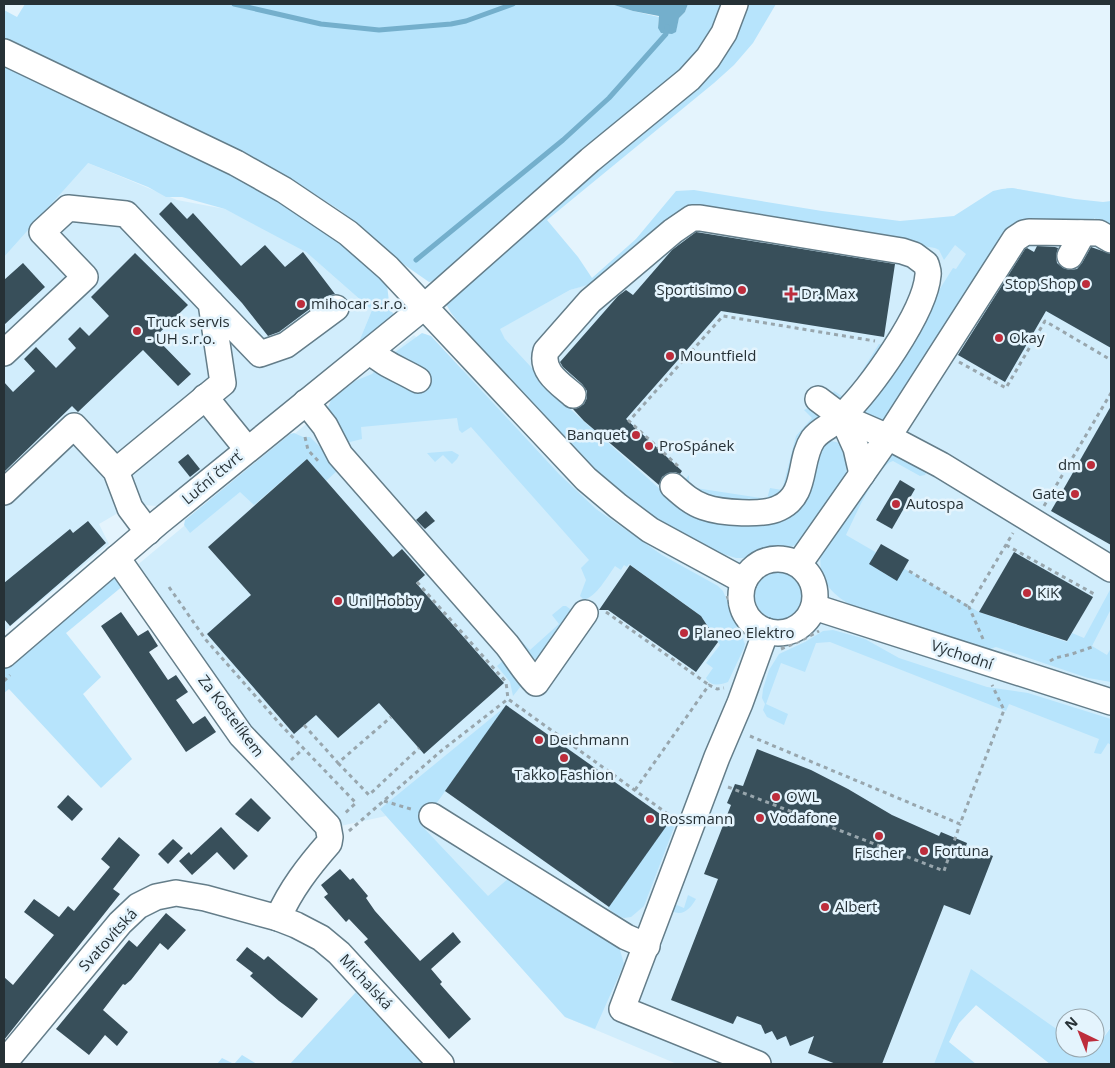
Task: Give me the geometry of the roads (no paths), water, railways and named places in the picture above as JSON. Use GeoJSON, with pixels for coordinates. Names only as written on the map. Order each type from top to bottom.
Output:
{"type":"FeatureCollection","features":[{"type":"Feature","properties":{"kind":"street","name":"Luční čtvrť"},"geometry":{"type":"LineString","coordinates":[[4,655],[148,532],[425,306],[590,160],[689,79],[708,58],[724,33],[735,4]]}},
{"type":"Feature","properties":{"kind":"street"},"geometry":{"type":"LineString","coordinates":[[4,52],[236,163],[284,190],[348,233],[388,268],[425,306],[586,479],[650,530],[744,581]]}},
{"type":"Feature","properties":{"kind":"street"},"geometry":{"type":"LineString","coordinates":[[4,353],[85,277],[42,232],[68,208],[126,214],[260,354],[286,345],[336,308]]}},
{"type":"Feature","properties":{"kind":"street"},"geometry":{"type":"LineString","coordinates":[[573,395],[550,375],[545,364],[544,357],[546,351],[590,301],[673,231],[692,218],[902,251],[921,259],[926,264],[929,274],[914,318],[897,345],[842,417],[812,440],[800,486],[781,508],[771,511],[750,512],[719,511],[705,507],[692,501],[676,476]]}},
{"type":"Feature","properties":{"kind":"street"},"geometry":{"type":"LineString","coordinates":[[799,564],[888,436],[1015,239],[1029,232],[1099,233],[1111,240]]}},
{"type":"Feature","properties":{"kind":"street"},"geometry":{"type":"LineString","coordinates":[[1070,256],[1081,233]]}},
{"type":"Feature","properties":{"kind":"street"},"geometry":{"type":"LineString","coordinates":[[116,471],[223,383],[211,303]]}},
{"type":"Feature","properties":{"kind":"street"},"geometry":{"type":"LineString","coordinates":[[370,351],[380,361],[398,368],[418,380]]}},
{"type":"Feature","properties":{"kind":"street"},"geometry":{"type":"LineString","coordinates":[[205,397],[247,450]]}},
{"type":"Feature","properties":{"kind":"street"},"geometry":{"type":"LineString","coordinates":[[818,399],[842,417],[888,436],[948,469],[1111,569]]}},
{"type":"Feature","properties":{"kind":"street"},"geometry":{"type":"LineString","coordinates":[[300,407],[313,435],[340,455],[520,661],[527,674],[536,683],[593,611]]}},
{"type":"Feature","properties":{"kind":"street"},"geometry":{"type":"LineString","coordinates":[[842,417],[856,448],[862,474]]}},
{"type":"Feature","properties":{"kind":"street"},"geometry":{"type":"LineString","coordinates":[[4,490],[74,426],[116,471],[130,508],[148,532]]}},
{"type":"Feature","properties":{"kind":"street","name":"Za Kostelíkem"},"geometry":{"type":"LineString","coordinates":[[117,558],[242,734],[328,826],[329,843],[298,881],[286,899],[278,918]]}},
{"type":"Feature","properties":{"kind":"street"},"geometry":{"type":"LineString","coordinates":[[784,559],[799,564],[810,576],[816,591],[814,607],[809,618],[800,626],[789,631],[777,633],[766,631],[751,622],[746,614],[741,598],[744,581],[754,568],[768,560],[784,559]]}},
{"type":"Feature","properties":{"kind":"street","name":"Východní"},"geometry":{"type":"LineString","coordinates":[[814,607],[1111,702]]}},
{"type":"Feature","properties":{"kind":"street"},"geometry":{"type":"LineString","coordinates":[[758,1064],[622,1008],[766,631]]}},
{"type":"Feature","properties":{"kind":"street"},"geometry":{"type":"LineString","coordinates":[[432,816],[626,937],[647,946]]}},
{"type":"Feature","properties":{"kind":"street","name":"Svatovítská"},"geometry":{"type":"LineString","coordinates":[[4,1063],[104,941],[138,906],[146,901],[176,893],[205,898],[278,918]]}},
{"type":"Feature","properties":{"kind":"street","name":"Michalská"},"geometry":{"type":"LineString","coordinates":[[278,918],[309,931],[331,945],[441,1064]]}},
{"type":"Feature","properties":{"kind":"waterway"},"geometry":{"type":"LineString","coordinates":[[234,4],[321,24],[379,30],[451,24],[466,21],[513,4]]}},
{"type":"Feature","properties":{"kind":"waterway"},"geometry":{"type":"LineString","coordinates":[[416,260],[563,140],[609,98],[666,34],[667,27]]}},
{"type":"Feature","properties":{"kind":"place","name":"Stop Shop"},"geometry":{"type":"Point","coordinates":[1086,284]}},
{"type":"Feature","properties":{"kind":"place","name":"Sportisimo"},"geometry":{"type":"Point","coordinates":[742,290]}},
{"type":"Feature","properties":{"kind":"place","name":"Dr. Max"},"geometry":{"type":"Point","coordinates":[791,294]}},
{"type":"Feature","properties":{"kind":"place","name":"mihocar s.r.o."},"geometry":{"type":"Point","coordinates":[301,304]}},
{"type":"Feature","properties":{"kind":"place","name":"Truck servis - UH s.r.o."},"geometry":{"type":"Point","coordinates":[137,331]}},
{"type":"Feature","properties":{"kind":"place","name":"Okay"},"geometry":{"type":"Point","coordinates":[999,338]}},
{"type":"Feature","properties":{"kind":"place","name":"Mountfield"},"geometry":{"type":"Point","coordinates":[670,356]}},
{"type":"Feature","properties":{"kind":"place","name":"Banquet"},"geometry":{"type":"Point","coordinates":[636,435]}},
{"type":"Feature","properties":{"kind":"place","name":"ProSpánek"},"geometry":{"type":"Point","coordinates":[649,446]}},
{"type":"Feature","properties":{"kind":"place","name":"dm"},"geometry":{"type":"Point","coordinates":[1091,465]}},
{"type":"Feature","properties":{"kind":"place","name":"Gate"},"geometry":{"type":"Point","coordinates":[1075,494]}},
{"type":"Feature","properties":{"kind":"place","name":"Autospa"},"geometry":{"type":"Point","coordinates":[896,504]}},
{"type":"Feature","properties":{"kind":"place","name":"KiK"},"geometry":{"type":"Point","coordinates":[1027,593]}},
{"type":"Feature","properties":{"kind":"place","name":"Uni Hobby"},"geometry":{"type":"Point","coordinates":[338,601]}},
{"type":"Feature","properties":{"kind":"place","name":"Planeo Elektro"},"geometry":{"type":"Point","coordinates":[684,633]}},
{"type":"Feature","properties":{"kind":"place","name":"Deichmann"},"geometry":{"type":"Point","coordinates":[539,740]}},
{"type":"Feature","properties":{"kind":"place","name":"Takko Fashion"},"geometry":{"type":"Point","coordinates":[564,758]}},
{"type":"Feature","properties":{"kind":"place","name":"OWL"},"geometry":{"type":"Point","coordinates":[776,797]}},
{"type":"Feature","properties":{"kind":"place","name":"Vodafone"},"geometry":{"type":"Point","coordinates":[760,818]}},
{"type":"Feature","properties":{"kind":"place","name":"Rossmann"},"geometry":{"type":"Point","coordinates":[650,819]}},
{"type":"Feature","properties":{"kind":"place","name":"Fischer"},"geometry":{"type":"Point","coordinates":[879,836]}},
{"type":"Feature","properties":{"kind":"place","name":"Fortuna"},"geometry":{"type":"Point","coordinates":[924,851]}},
{"type":"Feature","properties":{"kind":"place","name":"Albert"},"geometry":{"type":"Point","coordinates":[825,907]}}]}
